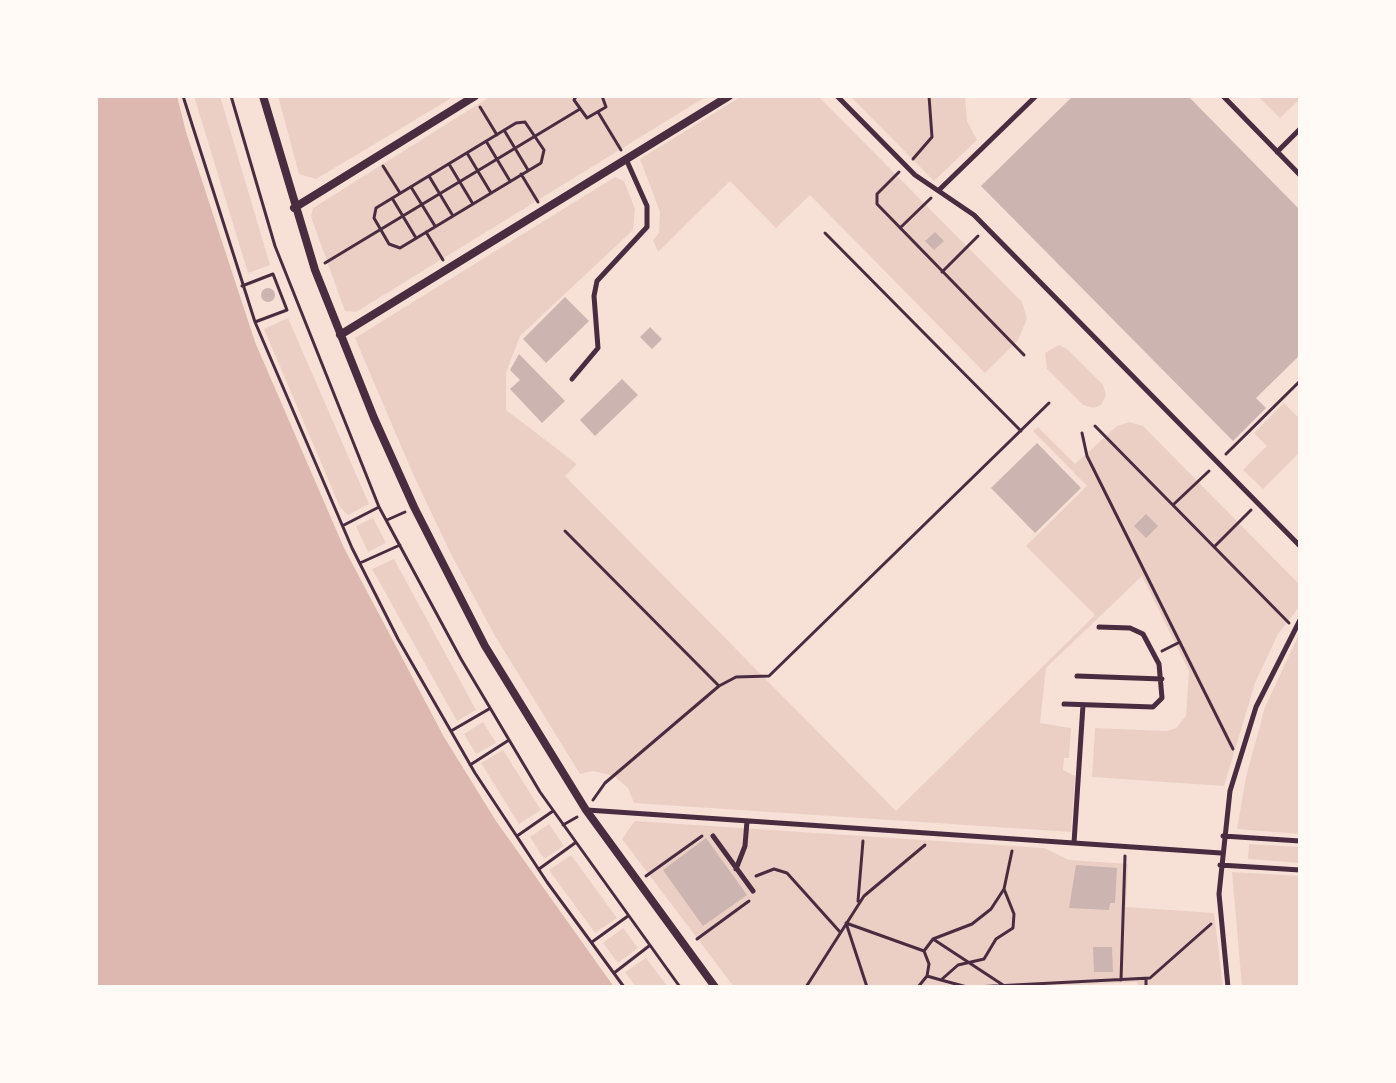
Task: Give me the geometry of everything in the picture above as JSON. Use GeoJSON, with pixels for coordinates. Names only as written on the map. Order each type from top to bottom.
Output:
{"type":"FeatureCollection","features":[{"type":"Feature","properties":{"kind":"street"},"geometry":{"type":"LineString","coordinates":[[263,96],[294,208],[340,335],[414,507],[485,646],[586,810],[715,987]]}},
{"type":"Feature","properties":{"kind":"street"},"geometry":{"type":"LineString","coordinates":[[294,208],[475,96]]}},
{"type":"Feature","properties":{"kind":"street"},"geometry":{"type":"LineString","coordinates":[[340,335],[729,96]]}},
{"type":"Feature","properties":{"kind":"lane"},"geometry":{"type":"LineString","coordinates":[[837,96],[906,166],[968,209],[1300,546]]}},
{"type":"Feature","properties":{"kind":"lane"},"geometry":{"type":"LineString","coordinates":[[939,190],[1036,96]]}},
{"type":"Feature","properties":{"kind":"lane"},"geometry":{"type":"LineString","coordinates":[[1223,96],[1300,175]]}},
{"type":"Feature","properties":{"kind":"lane"},"geometry":{"type":"LineString","coordinates":[[1277,152],[1300,129]]}},
{"type":"Feature","properties":{"kind":"lane"},"geometry":{"type":"LineString","coordinates":[[572,379],[598,348],[594,296],[597,281],[647,227],[647,206],[626,159]]}},
{"type":"Feature","properties":{"kind":"lane"},"geometry":{"type":"LineString","coordinates":[[1228,987],[1220,915],[1220,865],[1238,759],[1256,707],[1300,620]]}},
{"type":"Feature","properties":{"kind":"lane"},"geometry":{"type":"LineString","coordinates":[[1064,704],[1153,707],[1162,698],[1162,679],[1155,655],[1139,631],[1099,627]]}},
{"type":"Feature","properties":{"kind":"lane"},"geometry":{"type":"LineString","coordinates":[[1077,676],[1162,679]]}},
{"type":"Feature","properties":{"kind":"lane"},"geometry":{"type":"LineString","coordinates":[[1074,843],[1083,705]]}},
{"type":"Feature","properties":{"kind":"lane"},"geometry":{"type":"LineString","coordinates":[[586,810],[1221,853]]}},
{"type":"Feature","properties":{"kind":"lane"},"geometry":{"type":"LineString","coordinates":[[736,869],[745,846],[747,821]]}},
{"type":"Feature","properties":{"kind":"lane"},"geometry":{"type":"LineString","coordinates":[[713,836],[753,891]]}},
{"type":"Feature","properties":{"kind":"lane"},"geometry":{"type":"LineString","coordinates":[[1223,836],[1300,841]]}},
{"type":"Feature","properties":{"kind":"lane"},"geometry":{"type":"LineString","coordinates":[[1220,865],[1300,870]]}},
{"type":"Feature","properties":{"kind":"path"},"geometry":{"type":"LineString","coordinates":[[183,96],[255,322],[360,563],[470,765],[516,836],[624,987]]}},
{"type":"Feature","properties":{"kind":"path"},"geometry":{"type":"LineString","coordinates":[[475,96],[497,135]]}},
{"type":"Feature","properties":{"kind":"path"},"geometry":{"type":"LineString","coordinates":[[576,96],[587,118],[606,107],[602,96]]}},
{"type":"Feature","properties":{"kind":"path"},"geometry":{"type":"LineString","coordinates":[[929,96],[932,137],[876,199],[900,228],[1024,355]]}},
{"type":"Feature","properties":{"kind":"path"},"geometry":{"type":"LineString","coordinates":[[321,266],[580,109]]}},
{"type":"Feature","properties":{"kind":"path"},"geometry":{"type":"LineString","coordinates":[[598,112],[626,159]]}},
{"type":"Feature","properties":{"kind":"path"},"geometry":{"type":"LineString","coordinates":[[523,122],[535,136],[545,157],[416,238],[397,248],[389,244],[374,218],[374,210],[497,135],[523,122]]}},
{"type":"Feature","properties":{"kind":"path"},"geometry":{"type":"LineString","coordinates":[[504,130],[528,170]]}},
{"type":"Feature","properties":{"kind":"path"},"geometry":{"type":"LineString","coordinates":[[486,141],[510,181]]}},
{"type":"Feature","properties":{"kind":"path"},"geometry":{"type":"LineString","coordinates":[[467,153],[491,193]]}},
{"type":"Feature","properties":{"kind":"path"},"geometry":{"type":"LineString","coordinates":[[377,157],[400,193]]}},
{"type":"Feature","properties":{"kind":"path"},"geometry":{"type":"LineString","coordinates":[[449,164],[473,204]]}},
{"type":"Feature","properties":{"kind":"path"},"geometry":{"type":"LineString","coordinates":[[521,174],[543,210]]}},
{"type":"Feature","properties":{"kind":"path"},"geometry":{"type":"LineString","coordinates":[[429,176],[453,216]]}},
{"type":"Feature","properties":{"kind":"path"},"geometry":{"type":"LineString","coordinates":[[411,187],[435,226]]}},
{"type":"Feature","properties":{"kind":"path"},"geometry":{"type":"LineString","coordinates":[[900,228],[939,190]]}},
{"type":"Feature","properties":{"kind":"path"},"geometry":{"type":"LineString","coordinates":[[392,198],[416,238]]}},
{"type":"Feature","properties":{"kind":"path"},"geometry":{"type":"LineString","coordinates":[[942,272],[987,228]]}},
{"type":"Feature","properties":{"kind":"path"},"geometry":{"type":"LineString","coordinates":[[426,232],[448,269]]}},
{"type":"Feature","properties":{"kind":"path"},"geometry":{"type":"LineString","coordinates":[[825,233],[1021,431]]}},
{"type":"Feature","properties":{"kind":"path"},"geometry":{"type":"LineString","coordinates":[[242,286],[273,274],[287,310],[255,322]]}},
{"type":"Feature","properties":{"kind":"path"},"geometry":{"type":"LineString","coordinates":[[1173,505],[1300,381]]}},
{"type":"Feature","properties":{"kind":"path"},"geometry":{"type":"LineString","coordinates":[[586,810],[605,783],[719,686],[736,677],[773,675],[1049,403]]}},
{"type":"Feature","properties":{"kind":"path"},"geometry":{"type":"LineString","coordinates":[[1095,426],[1294,628]]}},
{"type":"Feature","properties":{"kind":"path"},"geometry":{"type":"LineString","coordinates":[[1082,433],[1087,456],[1238,759]]}},
{"type":"Feature","properties":{"kind":"path"},"geometry":{"type":"LineString","coordinates":[[1214,547],[1258,503]]}},
{"type":"Feature","properties":{"kind":"path"},"geometry":{"type":"LineString","coordinates":[[342,526],[379,507]]}},
{"type":"Feature","properties":{"kind":"path"},"geometry":{"type":"LineString","coordinates":[[387,520],[414,507]]}},
{"type":"Feature","properties":{"kind":"path"},"geometry":{"type":"LineString","coordinates":[[565,531],[719,686]]}},
{"type":"Feature","properties":{"kind":"path"},"geometry":{"type":"LineString","coordinates":[[360,563],[401,544]]}},
{"type":"Feature","properties":{"kind":"path"},"geometry":{"type":"LineString","coordinates":[[1155,655],[1180,642]]}},
{"type":"Feature","properties":{"kind":"path"},"geometry":{"type":"LineString","coordinates":[[451,731],[490,709]]}},
{"type":"Feature","properties":{"kind":"path"},"geometry":{"type":"LineString","coordinates":[[470,765],[509,740]]}},
{"type":"Feature","properties":{"kind":"path"},"geometry":{"type":"LineString","coordinates":[[516,836],[553,811]]}},
{"type":"Feature","properties":{"kind":"path"},"geometry":{"type":"LineString","coordinates":[[806,987],[858,904],[875,884],[939,834]]}},
{"type":"Feature","properties":{"kind":"path"},"geometry":{"type":"LineString","coordinates":[[637,882],[703,835],[713,836]]}},
{"type":"Feature","properties":{"kind":"path"},"geometry":{"type":"LineString","coordinates":[[924,951],[933,939],[980,918],[1004,889],[1015,839]]}},
{"type":"Feature","properties":{"kind":"path"},"geometry":{"type":"LineString","coordinates":[[858,904],[863,841]]}},
{"type":"Feature","properties":{"kind":"path"},"geometry":{"type":"LineString","coordinates":[[539,869],[575,843]]}},
{"type":"Feature","properties":{"kind":"path"},"geometry":{"type":"LineString","coordinates":[[1121,980],[1125,847]]}},
{"type":"Feature","properties":{"kind":"path"},"geometry":{"type":"LineString","coordinates":[[765,873],[777,869],[787,873],[840,933]]}},
{"type":"Feature","properties":{"kind":"path"},"geometry":{"type":"LineString","coordinates":[[941,980],[958,965],[984,959],[992,944],[1015,924],[1004,889]]}},
{"type":"Feature","properties":{"kind":"path"},"geometry":{"type":"LineString","coordinates":[[685,947],[750,900],[753,891]]}},
{"type":"Feature","properties":{"kind":"path"},"geometry":{"type":"LineString","coordinates":[[975,987],[1146,979],[1160,973],[1220,915]]}},
{"type":"Feature","properties":{"kind":"path"},"geometry":{"type":"LineString","coordinates":[[592,943],[628,916]]}},
{"type":"Feature","properties":{"kind":"path"},"geometry":{"type":"LineString","coordinates":[[846,923],[924,951],[929,964],[927,976],[918,987]]}},
{"type":"Feature","properties":{"kind":"path"},"geometry":{"type":"LineString","coordinates":[[846,923],[867,987]]}},
{"type":"Feature","properties":{"kind":"path"},"geometry":{"type":"LineString","coordinates":[[933,939],[1004,986]]}},
{"type":"Feature","properties":{"kind":"path"},"geometry":{"type":"LineString","coordinates":[[614,973],[649,946]]}},
{"type":"Feature","properties":{"kind":"path"},"geometry":{"type":"LineString","coordinates":[[927,976],[967,987]]}},
{"type":"Feature","properties":{"kind":"path"},"geometry":{"type":"LineString","coordinates":[[1146,979],[1146,987]]}},
{"type":"Feature","properties":{"kind":"shaded area"},"geometry":{"type":"Polygon","coordinates":[[[96,96],[177,96],[255,342],[344,548],[444,737],[496,821],[614,987],[96,987],[96,96]]]}},
{"type":"Feature","properties":{"kind":"shaded area"},"geometry":{"type":"Polygon","coordinates":[[[194,96],[220,96],[270,265],[248,273],[194,96]]]}},
{"type":"Feature","properties":{"kind":"shaded area"},"geometry":{"type":"Polygon","coordinates":[[[278,96],[455,96],[316,179],[299,174],[278,96]]]}},
{"type":"Feature","properties":{"kind":"shaded area"},"geometry":{"type":"Polygon","coordinates":[[[491,96],[707,96],[356,312],[345,311],[311,217],[313,208],[491,96]]]}},
{"type":"Feature","properties":{"kind":"shaded area"},"geometry":{"type":"Polygon","coordinates":[[[742,96],[818,96],[1022,302],[1027,319],[1018,340],[985,373],[810,195],[776,228],[730,181],[658,252],[653,240],[659,233],[660,212],[640,159],[742,96]]]}},
{"type":"Feature","properties":{"kind":"shaded area"},"geometry":{"type":"Polygon","coordinates":[[[850,96],[965,96],[967,121],[977,140],[934,181],[850,96]]]}},
{"type":"Feature","properties":{"kind":"shaded area"},"geometry":{"type":"Polygon","coordinates":[[[1258,96],[1298,96],[1300,99],[1280,118],[1258,96]]]}},
{"type":"Feature","properties":{"kind":"shaded area"},"geometry":{"type":"Polygon","coordinates":[[[615,177],[624,181],[635,209],[633,230],[520,336],[506,373],[506,410],[577,464],[565,476],[896,811],[1095,615],[1026,546],[1087,486],[1033,431],[1038,427],[1075,464],[1117,426],[1129,422],[1143,426],[1300,585],[1300,606],[1278,634],[1255,683],[1224,786],[1092,777],[1095,728],[1167,731],[1176,728],[1186,716],[1189,671],[1142,576],[1046,668],[1040,723],[1071,728],[1069,758],[1064,758],[1063,770],[1075,776],[1071,832],[634,803],[628,788],[614,776],[593,771],[580,774],[495,636],[451,554],[355,338],[615,177]]]}},
{"type":"Feature","properties":{"kind":"shaded area"},"geometry":{"type":"Polygon","coordinates":[[[288,318],[369,504],[348,515],[340,507],[264,329],[288,318]]]}},
{"type":"Feature","properties":{"kind":"shaded area"},"geometry":{"type":"Polygon","coordinates":[[[1059,345],[1067,349],[1103,385],[1106,395],[1101,405],[1094,408],[1083,405],[1047,369],[1045,353],[1059,345]]]}},
{"type":"Feature","properties":{"kind":"shaded area"},"geometry":{"type":"Polygon","coordinates":[[[1284,403],[1300,419],[1300,452],[1263,489],[1243,470],[1267,446],[1254,433],[1284,403]]]}},
{"type":"Feature","properties":{"kind":"shaded area"},"geometry":{"type":"Polygon","coordinates":[[[373,518],[386,543],[368,552],[356,526],[373,518]]]}},
{"type":"Feature","properties":{"kind":"shaded area"},"geometry":{"type":"Polygon","coordinates":[[[394,559],[476,710],[457,721],[372,569],[394,559]]]}},
{"type":"Feature","properties":{"kind":"shaded area"},"geometry":{"type":"Polygon","coordinates":[[[1300,632],[1300,834],[1237,829],[1246,777],[1265,707],[1300,632]]]}},
{"type":"Feature","properties":{"kind":"shaded area"},"geometry":{"type":"Polygon","coordinates":[[[483,722],[496,743],[476,754],[464,734],[483,722]]]}},
{"type":"Feature","properties":{"kind":"shaded area"},"geometry":{"type":"Polygon","coordinates":[[[503,750],[541,810],[519,824],[481,763],[503,750]]]}},
{"type":"Feature","properties":{"kind":"shaded area"},"geometry":{"type":"Polygon","coordinates":[[[635,821],[1044,848],[1069,860],[1128,864],[1126,907],[1214,913],[1223,987],[1138,987],[1137,982],[1034,987],[734,987],[622,839],[635,821]]]}},
{"type":"Feature","properties":{"kind":"shaded area"},"geometry":{"type":"Polygon","coordinates":[[[549,824],[564,846],[544,859],[530,837],[549,824]]]}},
{"type":"Feature","properties":{"kind":"shaded area"},"geometry":{"type":"Polygon","coordinates":[[[1249,844],[1300,847],[1300,863],[1248,859],[1249,844]]]}},
{"type":"Feature","properties":{"kind":"shaded area"},"geometry":{"type":"Polygon","coordinates":[[[571,855],[617,918],[595,933],[549,870],[571,855]]]}},
{"type":"Feature","properties":{"kind":"shaded area"},"geometry":{"type":"Polygon","coordinates":[[[1232,872],[1300,876],[1300,987],[1242,987],[1232,872]]]}},
{"type":"Feature","properties":{"kind":"shaded area"},"geometry":{"type":"Polygon","coordinates":[[[623,928],[638,948],[618,963],[603,943],[623,928]]]}},
{"type":"Feature","properties":{"kind":"shaded area"},"geometry":{"type":"Polygon","coordinates":[[[646,958],[668,987],[636,987],[625,972],[646,958]]]}},
{"type":"Feature","properties":{"kind":"building"},"geometry":{"type":"Polygon","coordinates":[[[1073,96],[1188,96],[1300,210],[1300,355],[1256,398],[1266,408],[1233,441],[981,186],[1073,96]]]}},
{"type":"Feature","properties":{"kind":"building"},"geometry":{"type":"Polygon","coordinates":[[[935,232],[944,241],[934,250],[925,241],[935,232]]]}},
{"type":"Feature","properties":{"kind":"building"},"geometry":{"type":"Polygon","coordinates":[[[268,288],[275,295],[268,302],[261,295],[268,288]]]}},
{"type":"Feature","properties":{"kind":"building"},"geometry":{"type":"Polygon","coordinates":[[[565,297],[589,321],[546,363],[523,339],[565,297]]]}},
{"type":"Feature","properties":{"kind":"building"},"geometry":{"type":"Polygon","coordinates":[[[650,327],[662,339],[652,349],[640,337],[650,327]]]}},
{"type":"Feature","properties":{"kind":"building"},"geometry":{"type":"Polygon","coordinates":[[[519,354],[565,401],[542,423],[510,389],[520,380],[510,370],[519,354]]]}},
{"type":"Feature","properties":{"kind":"building"},"geometry":{"type":"Polygon","coordinates":[[[622,379],[638,395],[595,436],[580,420],[622,379]]]}},
{"type":"Feature","properties":{"kind":"building"},"geometry":{"type":"Polygon","coordinates":[[[1037,443],[1081,488],[1035,533],[991,488],[1037,443]]]}},
{"type":"Feature","properties":{"kind":"building"},"geometry":{"type":"Polygon","coordinates":[[[1146,514],[1158,526],[1146,538],[1134,526],[1146,514]]]}},
{"type":"Feature","properties":{"kind":"building"},"geometry":{"type":"Polygon","coordinates":[[[706,838],[747,895],[703,926],[663,870],[706,838]]]}},
{"type":"Feature","properties":{"kind":"building"},"geometry":{"type":"Polygon","coordinates":[[[1076,865],[1117,868],[1115,903],[1110,903],[1109,910],[1069,908],[1076,865]]]}},
{"type":"Feature","properties":{"kind":"building"},"geometry":{"type":"Polygon","coordinates":[[[1093,947],[1112,947],[1113,972],[1094,972],[1093,947]]]}}]}
